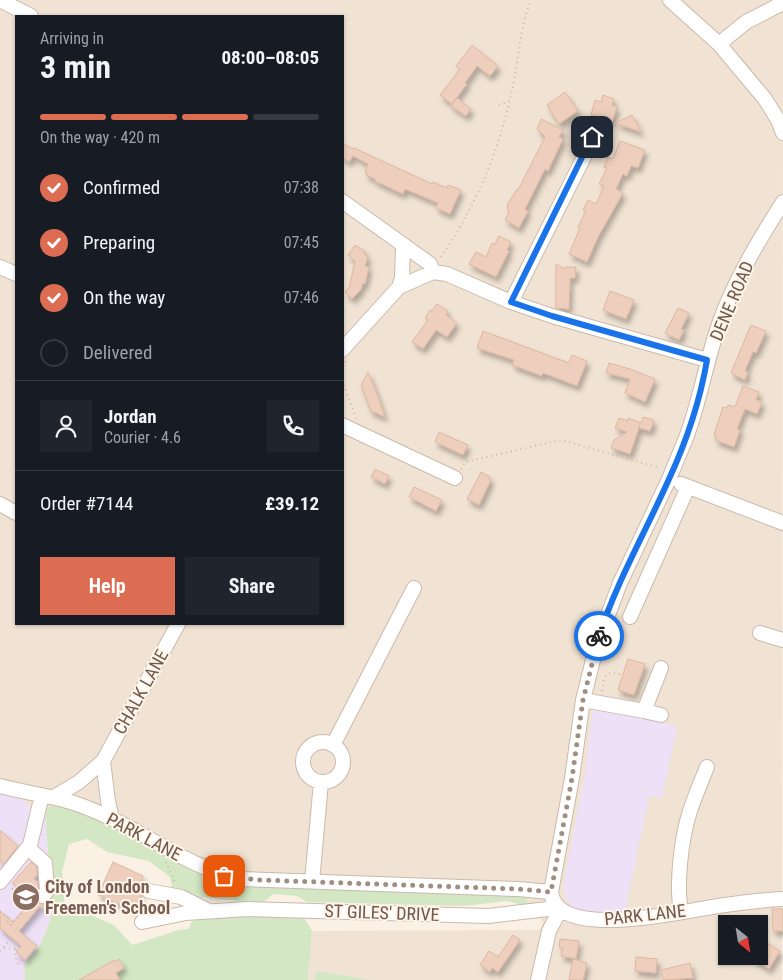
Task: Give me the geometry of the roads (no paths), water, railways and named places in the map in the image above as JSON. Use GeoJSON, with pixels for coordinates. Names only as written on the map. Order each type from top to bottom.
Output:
{"type":"FeatureCollection","features":[{"type":"Feature","properties":{"kind":"street"},"geometry":{"type":"LineString","coordinates":[[0,0],[29,15]]}},
{"type":"Feature","properties":{"kind":"street"},"geometry":{"type":"LineString","coordinates":[[670,0],[719,44],[765,99],[778,120],[783,133]]}},
{"type":"Feature","properties":{"kind":"street"},"geometry":{"type":"LineString","coordinates":[[719,44],[746,22],[783,3]]}},
{"type":"Feature","properties":{"kind":"street"},"geometry":{"type":"LineString","coordinates":[[511,302],[592,137]]}},
{"type":"Feature","properties":{"kind":"street","name":"DENE ROAD"},"geometry":{"type":"LineString","coordinates":[[538,980],[555,903],[583,700],[603,626],[620,583],[671,476],[696,412],[707,360],[720,322],[750,258],[783,202]]}},
{"type":"Feature","properties":{"kind":"street"},"geometry":{"type":"LineString","coordinates":[[344,203],[430,264],[433,272]]}},
{"type":"Feature","properties":{"kind":"street"},"geometry":{"type":"LineString","coordinates":[[344,348],[399,287],[402,278],[404,246]]}},
{"type":"Feature","properties":{"kind":"street"},"geometry":{"type":"LineString","coordinates":[[0,267],[15,274]]}},
{"type":"Feature","properties":{"kind":"street"},"geometry":{"type":"LineString","coordinates":[[399,287],[433,272],[447,274],[511,302],[552,316],[707,360]]}},
{"type":"Feature","properties":{"kind":"street"},"geometry":{"type":"LineString","coordinates":[[344,426],[455,478]]}},
{"type":"Feature","properties":{"kind":"street"},"geometry":{"type":"LineString","coordinates":[[671,476],[688,487],[783,523]]}},
{"type":"Feature","properties":{"kind":"street"},"geometry":{"type":"LineString","coordinates":[[630,617],[688,487]]}},
{"type":"Feature","properties":{"kind":"street"},"geometry":{"type":"LineString","coordinates":[[0,504],[15,512]]}},
{"type":"Feature","properties":{"kind":"street"},"geometry":{"type":"LineString","coordinates":[[333,745],[414,588]]}},
{"type":"Feature","properties":{"kind":"street","name":"CHALK LANE"},"geometry":{"type":"LineString","coordinates":[[48,796],[79,782],[103,761],[177,625]]}},
{"type":"Feature","properties":{"kind":"street"},"geometry":{"type":"LineString","coordinates":[[760,633],[783,640]]}},
{"type":"Feature","properties":{"kind":"street"},"geometry":{"type":"LineString","coordinates":[[644,712],[661,668]]}},
{"type":"Feature","properties":{"kind":"street"},"geometry":{"type":"LineString","coordinates":[[583,700],[660,715]]}},
{"type":"Feature","properties":{"kind":"street"},"geometry":{"type":"LineString","coordinates":[[324,742],[333,745],[339,751],[342,759],[342,768],[337,776],[321,782],[312,779],[306,773],[303,764],[308,748],[316,743],[324,742]]}},
{"type":"Feature","properties":{"kind":"street"},"geometry":{"type":"LineString","coordinates":[[103,761],[112,819]]}},
{"type":"Feature","properties":{"kind":"street"},"geometry":{"type":"LineString","coordinates":[[681,912],[678,893],[686,827],[690,811],[707,767]]}},
{"type":"Feature","properties":{"kind":"street"},"geometry":{"type":"LineString","coordinates":[[312,882],[321,782]]}},
{"type":"Feature","properties":{"kind":"street","name":"PARK LANE"},"geometry":{"type":"LineString","coordinates":[[0,786],[81,805],[137,831],[195,864],[213,872],[241,879],[518,889],[555,903],[580,918],[611,920],[631,920],[783,899]]}},
{"type":"Feature","properties":{"kind":"street"},"geometry":{"type":"LineString","coordinates":[[4,884],[11,868],[30,848],[48,796]]}},
{"type":"Feature","properties":{"kind":"street"},"geometry":{"type":"LineString","coordinates":[[30,848],[45,863],[47,891],[43,896]]}},
{"type":"Feature","properties":{"kind":"street","name":"ST GILES' DRIVE"},"geometry":{"type":"LineString","coordinates":[[149,891],[181,897],[208,910]]}},
{"type":"Feature","properties":{"kind":"street","name":"ST GILES' DRIVE"},"geometry":{"type":"LineString","coordinates":[[142,922],[208,910],[247,909],[488,916],[548,909],[555,903]]}},
{"type":"Feature","properties":{"kind":"place","name":"City of London Freemen's School"},"geometry":{"type":"Point","coordinates":[26,897]}}]}
